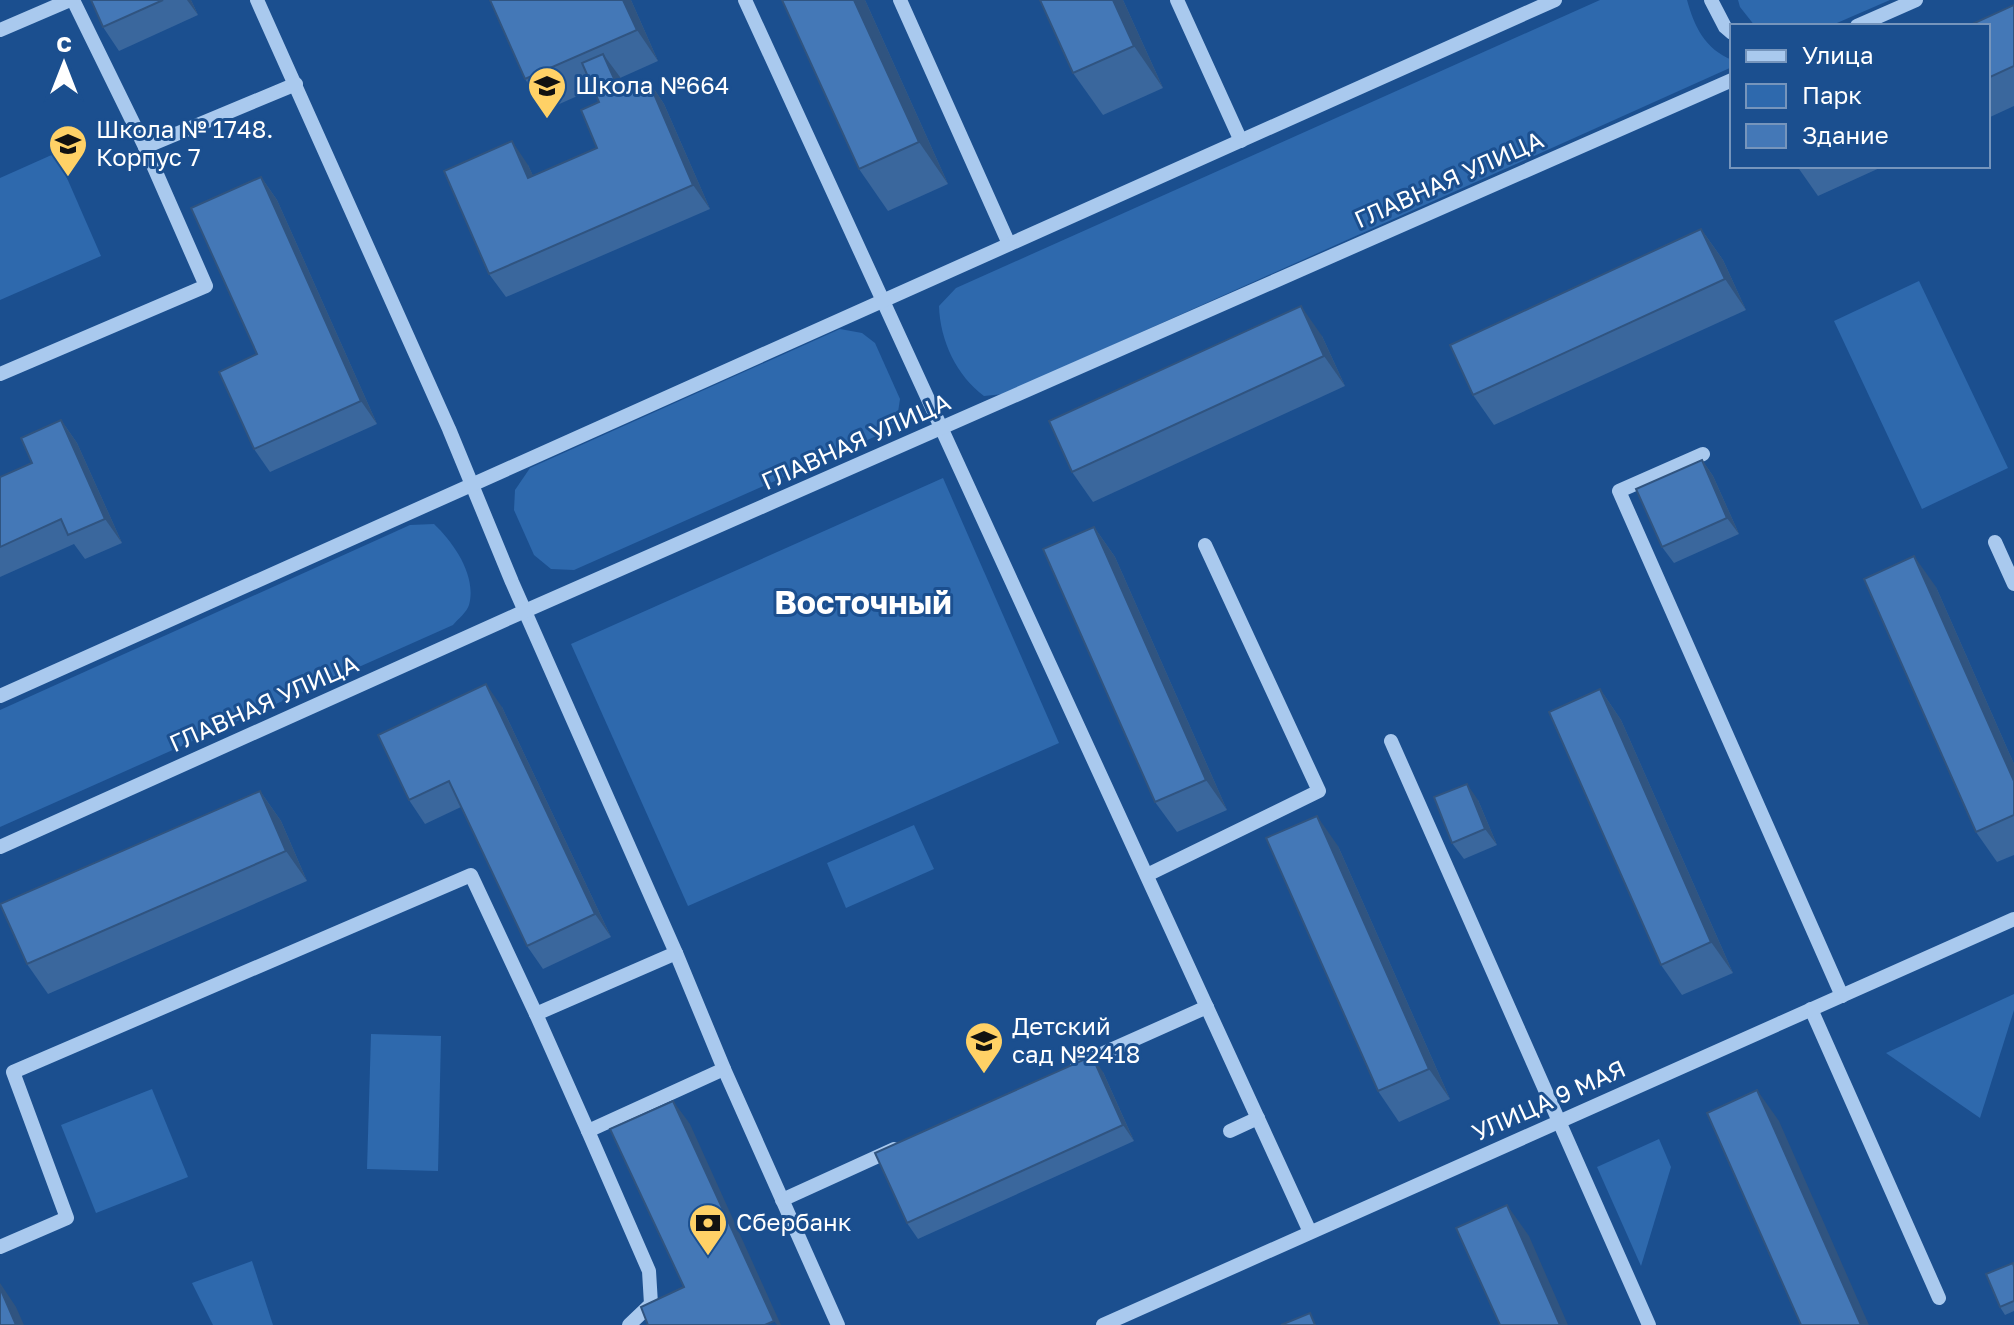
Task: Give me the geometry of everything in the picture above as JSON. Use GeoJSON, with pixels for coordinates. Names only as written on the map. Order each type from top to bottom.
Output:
{"type":"FeatureCollection","features":[{"type":"Feature","properties":{"kind":"street"},"geometry":{"type":"LineString","coordinates":[[0,30],[71,0],[145,147],[206,286],[0,374]]}},
{"type":"Feature","properties":{"kind":"street"},"geometry":{"type":"LineString","coordinates":[[257,0],[472,484],[838,1325]]}},
{"type":"Feature","properties":{"kind":"street"},"geometry":{"type":"LineString","coordinates":[[745,0],[1310,1232]]}},
{"type":"Feature","properties":{"kind":"street"},"geometry":{"type":"LineString","coordinates":[[900,0],[1009,244]]}},
{"type":"Feature","properties":{"kind":"street"},"geometry":{"type":"LineString","coordinates":[[1177,0],[1241,141]]}},
{"type":"Feature","properties":{"kind":"street"},"geometry":{"type":"LineString","coordinates":[[0,696],[1555,0]]}},
{"type":"Feature","properties":{"kind":"street"},"geometry":{"type":"LineString","coordinates":[[1711,0],[1730,31]]}},
{"type":"Feature","properties":{"kind":"street"},"geometry":{"type":"LineString","coordinates":[[1862,24],[1916,0]]}},
{"type":"Feature","properties":{"kind":"street","name":"ГЛАВНАЯ УЛИЦА"},"geometry":{"type":"LineString","coordinates":[[0,847],[525,611],[1730,81]]}},
{"type":"Feature","properties":{"kind":"street"},"geometry":{"type":"LineString","coordinates":[[145,147],[296,84]]}},
{"type":"Feature","properties":{"kind":"street"},"geometry":{"type":"LineString","coordinates":[[1703,454],[1619,491],[1842,996]]}},
{"type":"Feature","properties":{"kind":"street"},"geometry":{"type":"LineString","coordinates":[[1995,542],[2014,584]]}},
{"type":"Feature","properties":{"kind":"street"},"geometry":{"type":"LineString","coordinates":[[1147,875],[1319,791],[1205,545]]}},
{"type":"Feature","properties":{"kind":"street"},"geometry":{"type":"LineString","coordinates":[[1391,741],[1649,1325]]}},
{"type":"Feature","properties":{"kind":"street"},"geometry":{"type":"LineString","coordinates":[[0,1247],[67,1218],[13,1072],[471,875],[649,1271],[651,1304],[629,1325]]}},
{"type":"Feature","properties":{"kind":"street","name":"УЛИЦА 9 МАЯ"},"geometry":{"type":"LineString","coordinates":[[1103,1325],[1128,1320],[1310,1232],[2014,919]]}},
{"type":"Feature","properties":{"kind":"street"},"geometry":{"type":"LineString","coordinates":[[536,1014],[676,953]]}},
{"type":"Feature","properties":{"kind":"street"},"geometry":{"type":"LineString","coordinates":[[1067,1070],[1207,1007]]}},
{"type":"Feature","properties":{"kind":"street"},"geometry":{"type":"LineString","coordinates":[[1811,1009],[1939,1298]]}},
{"type":"Feature","properties":{"kind":"street"},"geometry":{"type":"LineString","coordinates":[[588,1131],[724,1069]]}},
{"type":"Feature","properties":{"kind":"street"},"geometry":{"type":"LineString","coordinates":[[1230,1131],[1258,1118]]}},
{"type":"Feature","properties":{"kind":"street"},"geometry":{"type":"LineString","coordinates":[[782,1200],[913,1140]]}},
{"type":"Feature","properties":{"kind":"green space"},"geometry":{"type":"Polygon","coordinates":[[[1600,0],[1687,0],[1702,36],[1715,50],[1730,59],[1730,68],[1004,394],[984,396],[974,388],[952,357],[943,332],[939,306],[956,288],[1600,0]]]}},
{"type":"Feature","properties":{"kind":"green space"},"geometry":{"type":"Polygon","coordinates":[[[1738,0],[1890,0],[1835,24],[1753,24],[1738,0]]]}},
{"type":"Feature","properties":{"kind":"green space"},"geometry":{"type":"Polygon","coordinates":[[[56,153],[101,256],[0,300],[0,178],[56,153]]]}},
{"type":"Feature","properties":{"kind":"green space"},"geometry":{"type":"Polygon","coordinates":[[[1919,281],[2008,468],[1922,509],[1834,321],[1919,281]]]}},
{"type":"Feature","properties":{"kind":"green space"},"geometry":{"type":"Polygon","coordinates":[[[840,329],[862,333],[875,343],[900,399],[897,419],[883,433],[574,570],[551,569],[534,555],[514,510],[515,490],[530,468],[840,329]]]}},
{"type":"Feature","properties":{"kind":"green space"},"geometry":{"type":"Polygon","coordinates":[[[943,478],[1059,743],[688,906],[571,644],[943,478]]]}},
{"type":"Feature","properties":{"kind":"green space"},"geometry":{"type":"Polygon","coordinates":[[[434,524],[456,550],[470,583],[469,605],[453,625],[0,827],[0,710],[410,525],[434,524]]]}},
{"type":"Feature","properties":{"kind":"green space"},"geometry":{"type":"Polygon","coordinates":[[[914,825],[934,869],[846,908],[827,863],[914,825]]]}},
{"type":"Feature","properties":{"kind":"green space"},"geometry":{"type":"Polygon","coordinates":[[[2014,994],[2014,1010],[1980,1118],[1886,1053],[2014,994]]]}},
{"type":"Feature","properties":{"kind":"green space"},"geometry":{"type":"Polygon","coordinates":[[[371,1034],[441,1036],[438,1171],[367,1169],[371,1034]]]}},
{"type":"Feature","properties":{"kind":"green space"},"geometry":{"type":"Polygon","coordinates":[[[152,1089],[188,1177],[96,1213],[61,1125],[152,1089]]]}},
{"type":"Feature","properties":{"kind":"green space"},"geometry":{"type":"Polygon","coordinates":[[[1659,1139],[1671,1167],[1641,1266],[1597,1167],[1659,1139]]]}},
{"type":"Feature","properties":{"kind":"green space"},"geometry":{"type":"Polygon","coordinates":[[[252,1261],[273,1325],[213,1325],[192,1283],[252,1261]]]}},
{"type":"Feature","properties":{"kind":"building"},"geometry":{"type":"Polygon","coordinates":[[[91,0],[163,0],[103,27],[91,0]]]}},
{"type":"Feature","properties":{"kind":"building"},"geometry":{"type":"Polygon","coordinates":[[[490,0],[623,0],[637,30],[525,79],[490,0]]]}},
{"type":"Feature","properties":{"kind":"building"},"geometry":{"type":"Polygon","coordinates":[[[782,0],[854,0],[919,142],[859,169],[782,0]]]}},
{"type":"Feature","properties":{"kind":"building"},"geometry":{"type":"Polygon","coordinates":[[[1040,0],[1113,0],[1134,46],[1073,73],[1040,0]]]}},
{"type":"Feature","properties":{"kind":"building"},"geometry":{"type":"Polygon","coordinates":[[[2014,5],[2014,66],[1990,77],[1990,24],[1972,24],[2014,5]]]}},
{"type":"Feature","properties":{"kind":"building"},"geometry":{"type":"Polygon","coordinates":[[[603,54],[620,92],[648,80],[693,185],[489,274],[444,171],[512,141],[528,178],[597,148],[581,110],[599,102],[582,63],[603,54]]]}},
{"type":"Feature","properties":{"kind":"building"},"geometry":{"type":"Polygon","coordinates":[[[261,177],[361,401],[254,449],[219,372],[257,354],[191,208],[261,177]]]}},
{"type":"Feature","properties":{"kind":"building"},"geometry":{"type":"Polygon","coordinates":[[[1701,229],[1725,279],[1473,395],[1450,345],[1701,229]]]}},
{"type":"Feature","properties":{"kind":"building"},"geometry":{"type":"Polygon","coordinates":[[[1301,306],[1324,356],[1072,472],[1049,421],[1301,306]]]}},
{"type":"Feature","properties":{"kind":"building"},"geometry":{"type":"Polygon","coordinates":[[[61,420],[105,519],[68,535],[61,519],[0,547],[0,477],[32,463],[21,438],[61,420]]]}},
{"type":"Feature","properties":{"kind":"building"},"geometry":{"type":"Polygon","coordinates":[[[1702,460],[1727,518],[1662,547],[1636,489],[1702,460]]]}},
{"type":"Feature","properties":{"kind":"building"},"geometry":{"type":"Polygon","coordinates":[[[1094,527],[1206,780],[1155,802],[1043,549],[1094,527]]]}},
{"type":"Feature","properties":{"kind":"building"},"geometry":{"type":"Polygon","coordinates":[[[1914,556],[2014,781],[2014,815],[1976,832],[1864,579],[1914,556]]]}},
{"type":"Feature","properties":{"kind":"building"},"geometry":{"type":"Polygon","coordinates":[[[486,684],[595,914],[527,946],[449,781],[409,800],[378,735],[486,684]]]}},
{"type":"Feature","properties":{"kind":"building"},"geometry":{"type":"Polygon","coordinates":[[[1600,689],[1711,942],[1661,965],[1549,712],[1600,689]]]}},
{"type":"Feature","properties":{"kind":"building"},"geometry":{"type":"Polygon","coordinates":[[[1467,784],[1485,829],[1452,843],[1434,797],[1467,784]]]}},
{"type":"Feature","properties":{"kind":"building"},"geometry":{"type":"Polygon","coordinates":[[[260,791],[286,851],[27,964],[0,904],[260,791]]]}},
{"type":"Feature","properties":{"kind":"building"},"geometry":{"type":"Polygon","coordinates":[[[1317,816],[1429,1069],[1378,1091],[1266,838],[1317,816]]]}},
{"type":"Feature","properties":{"kind":"building"},"geometry":{"type":"Polygon","coordinates":[[[1092,1056],[1123,1125],[907,1223],[875,1153],[1092,1056]]]}},
{"type":"Feature","properties":{"kind":"building"},"geometry":{"type":"Polygon","coordinates":[[[1757,1090],[1861,1325],[1801,1325],[1707,1113],[1757,1090]]]}},
{"type":"Feature","properties":{"kind":"building"},"geometry":{"type":"Polygon","coordinates":[[[673,1101],[774,1321],[765,1325],[648,1325],[641,1307],[684,1287],[610,1129],[673,1101]]]}},
{"type":"Feature","properties":{"kind":"building"},"geometry":{"type":"Polygon","coordinates":[[[1507,1205],[1560,1325],[1500,1325],[1456,1228],[1507,1205]]]}},
{"type":"Feature","properties":{"kind":"building"},"geometry":{"type":"Polygon","coordinates":[[[2013,1263],[2014,1301],[2000,1307],[1986,1274],[2013,1263]]]}},
{"type":"Feature","properties":{"kind":"building"},"geometry":{"type":"Polygon","coordinates":[[[0,1288],[16,1325],[0,1325],[0,1288]]]}},
{"type":"Feature","properties":{"kind":"building"},"geometry":{"type":"Polygon","coordinates":[[[1310,1313],[1315,1325],[1281,1325],[1310,1313]]]}},
{"type":"Feature","properties":{"kind":"place","name":"Школа №664"},"geometry":{"type":"Point","coordinates":[547,120]}},
{"type":"Feature","properties":{"kind":"place","name":"Школа № 1748. Корпус 7"},"geometry":{"type":"Point","coordinates":[68,178]}},
{"type":"Feature","properties":{"kind":"place","name":"Детский сад №2418"},"geometry":{"type":"Point","coordinates":[984,1075]}},
{"type":"Feature","properties":{"kind":"place","name":"Сбербанк"},"geometry":{"type":"Point","coordinates":[708,1257]}},
{"type":"Feature","properties":{"kind":"district","name":"Восточный"},"geometry":{"type":"Point","coordinates":[863,603]}}]}
